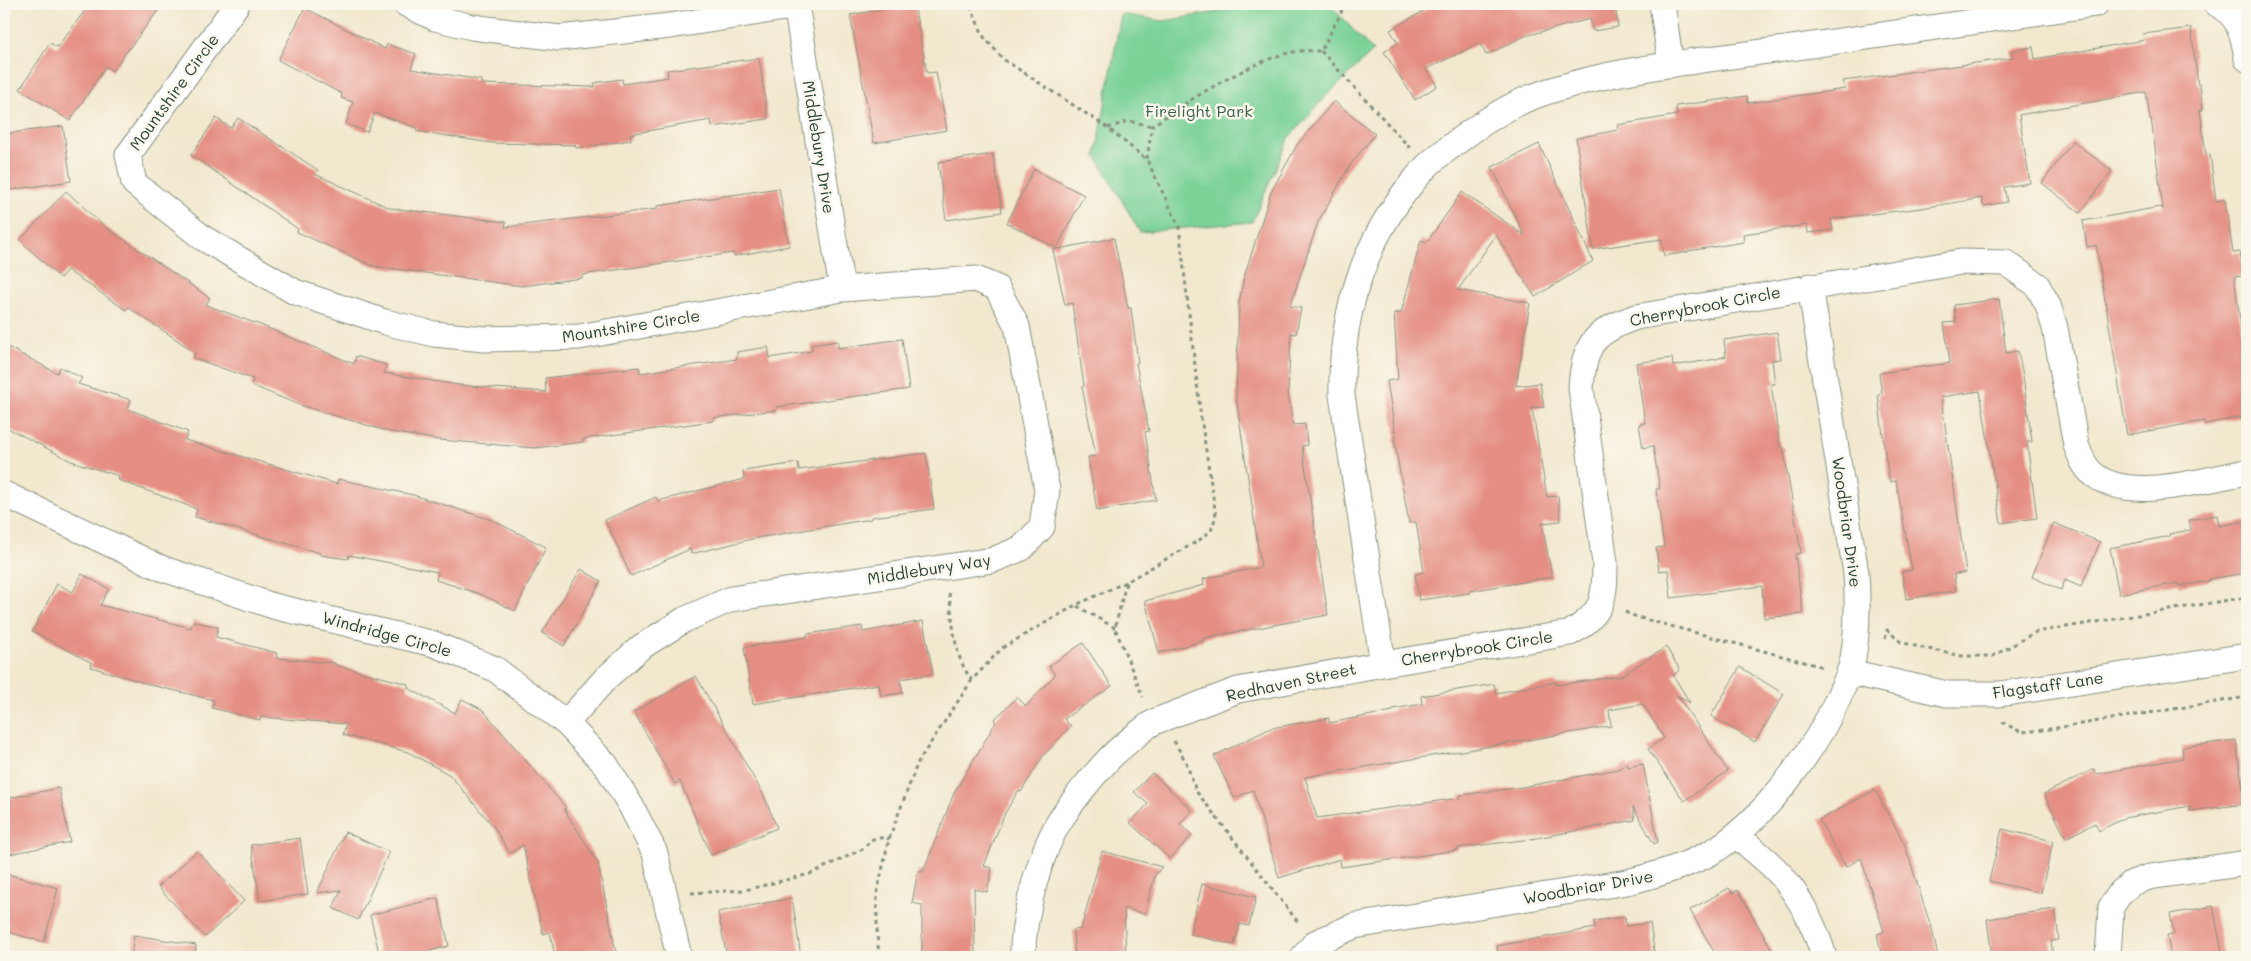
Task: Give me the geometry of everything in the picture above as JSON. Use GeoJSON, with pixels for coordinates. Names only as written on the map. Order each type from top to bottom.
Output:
{"type":"FeatureCollection","features":[{"type":"Feature","properties":{"kind":"street","name":"Mountshire Circle"},"geometry":{"type":"LineString","coordinates":[[237,4],[128,154],[134,183],[203,238],[296,292],[385,322],[434,334],[484,339],[579,337],[842,289]]}},
{"type":"Feature","properties":{"kind":"street"},"geometry":{"type":"LineString","coordinates":[[406,4],[435,18],[472,28],[559,38],[670,26],[797,5]]}},
{"type":"Feature","properties":{"kind":"street"},"geometry":{"type":"LineString","coordinates":[[1662,4],[1672,65]]}},
{"type":"Feature","properties":{"kind":"street","name":"Cherrybrook Circle"},"geometry":{"type":"LineString","coordinates":[[2096,4],[1672,65],[1575,83],[1537,95],[1485,120],[1427,166],[1392,208],[1367,255],[1350,309],[1341,364],[1342,395],[1384,664],[1570,633],[1588,623],[1601,601],[1605,585],[1605,563],[1581,388],[1582,368],[1587,351],[1597,336],[1612,325],[1636,317],[1810,286],[1961,262],[2006,263],[2037,285],[2048,305],[2055,328],[2076,445],[2083,462],[2093,474],[2108,483],[2128,489],[2151,489],[2247,472]]}},
{"type":"Feature","properties":{"kind":"street"},"geometry":{"type":"LineString","coordinates":[[2217,4],[2235,19],[2244,38],[2247,59]]}},
{"type":"Feature","properties":{"kind":"street","name":"Middlebury Drive"},"geometry":{"type":"LineString","coordinates":[[797,5],[842,289]]}},
{"type":"Feature","properties":{"kind":"street","name":"Middlebury Way"},"geometry":{"type":"LineString","coordinates":[[566,723],[606,678],[641,647],[684,620],[732,599],[993,560],[1022,548],[1042,527],[1047,490],[1017,326],[997,288],[976,279],[842,289]]}},
{"type":"Feature","properties":{"kind":"street","name":"Woodbriar Drive"},"geometry":{"type":"LineString","coordinates":[[1309,950],[1354,926],[1628,882],[1662,873],[1710,853],[1736,835],[1782,787],[1828,721],[1850,672],[1858,608],[1856,573],[1810,286]]}},
{"type":"Feature","properties":{"kind":"street","name":"Windridge Circle"},"geometry":{"type":"LineString","coordinates":[[4,494],[171,571],[272,606],[434,644],[495,669],[566,723],[606,765],[632,806],[654,853],[679,957]]}},
{"type":"Feature","properties":{"kind":"street","name":"Flagstaff Lane"},"geometry":{"type":"LineString","coordinates":[[1850,672],[1947,694],[2000,694],[2247,656]]}},
{"type":"Feature","properties":{"kind":"street","name":"Redhaven Street"},"geometry":{"type":"LineString","coordinates":[[1023,957],[1023,936],[1035,880],[1057,825],[1072,801],[1109,758],[1156,721],[1238,690],[1384,664]]}},
{"type":"Feature","properties":{"kind":"street"},"geometry":{"type":"LineString","coordinates":[[1736,835],[1779,873],[1794,892],[1818,937],[1824,957]]}},
{"type":"Feature","properties":{"kind":"street"},"geometry":{"type":"LineString","coordinates":[[2108,957],[2111,908],[2121,892],[2132,882],[2149,877],[2247,863]]}},
{"type":"Feature","properties":{"kind":"path"},"geometry":{"type":"LineString","coordinates":[[1321,51],[1341,13],[1343,4]]}},
{"type":"Feature","properties":{"kind":"path"},"geometry":{"type":"LineString","coordinates":[[1147,160],[1152,126],[1174,110],[1255,65],[1294,52],[1321,51],[1427,166]]}},
{"type":"Feature","properties":{"kind":"path"},"geometry":{"type":"LineString","coordinates":[[1108,128],[1129,121],[1152,126]]}},
{"type":"Feature","properties":{"kind":"path"},"geometry":{"type":"LineString","coordinates":[[946,568],[957,653],[965,671],[972,680]]}},
{"type":"Feature","properties":{"kind":"path"},"geometry":{"type":"LineString","coordinates":[[1126,582],[1115,628],[1139,690],[1156,721],[1172,737],[1186,762],[1196,791],[1309,950]]}},
{"type":"Feature","properties":{"kind":"path"},"geometry":{"type":"LineString","coordinates":[[1601,601],[1637,617],[1818,666],[1850,672]]}},
{"type":"Feature","properties":{"kind":"path"},"geometry":{"type":"LineString","coordinates":[[1076,605],[1115,628]]}},
{"type":"Feature","properties":{"kind":"path"},"geometry":{"type":"LineString","coordinates":[[688,885],[691,894],[745,890],[810,874],[865,848],[868,842],[876,837],[889,839]]}},
{"type":"Feature","properties":{"kind":"green space","name":"Firelight Park"},"geometry":{"type":"Polygon","coordinates":[[[1266,4],[1329,4],[1373,51],[1325,97],[1289,138],[1252,222],[1140,232],[1096,156],[1121,14],[1163,21],[1266,4]]]}},
{"type":"Feature","properties":{"kind":"building"},"geometry":{"type":"Polygon","coordinates":[[[90,4],[163,4],[112,71],[106,66],[70,121],[20,89],[50,43],[57,47],[90,4]]]}},
{"type":"Feature","properties":{"kind":"building"},"geometry":{"type":"Polygon","coordinates":[[[914,4],[927,73],[936,72],[947,130],[874,143],[850,15],[914,4]]]}},
{"type":"Feature","properties":{"kind":"building"},"geometry":{"type":"Polygon","coordinates":[[[1436,4],[1618,4],[1619,11],[1616,12],[1618,27],[1593,31],[1590,19],[1525,36],[1486,55],[1480,43],[1426,69],[1437,86],[1415,100],[1384,52],[1398,43],[1390,30],[1436,4]]]}},
{"type":"Feature","properties":{"kind":"building"},"geometry":{"type":"Polygon","coordinates":[[[305,8],[385,49],[387,44],[416,54],[411,69],[481,80],[481,84],[595,87],[594,83],[622,79],[623,84],[668,77],[667,70],[759,58],[768,119],[712,127],[711,120],[630,134],[631,140],[576,148],[575,145],[491,143],[416,131],[417,128],[375,113],[367,132],[346,124],[353,102],[341,98],[342,94],[278,60],[305,8]]]}},
{"type":"Feature","properties":{"kind":"building"},"geometry":{"type":"Polygon","coordinates":[[[2191,28],[2203,110],[2200,110],[2206,155],[2210,154],[2216,201],[2225,199],[2233,253],[2240,252],[2244,276],[2234,277],[2247,370],[2247,416],[2205,424],[2204,421],[2127,435],[2096,245],[2087,247],[2083,221],[2160,207],[2163,209],[2146,92],[2019,115],[2030,183],[2004,187],[2007,202],[1983,206],[1982,198],[1922,208],[1831,219],[1833,230],[1808,233],[1807,225],[1743,234],[1744,242],[1664,256],[1662,239],[1593,249],[1576,138],[1618,130],[1617,125],[1677,115],[1676,106],[1747,96],[1748,103],[1845,89],[1843,81],[2013,58],[2011,51],[2033,47],[2035,59],[2144,40],[2143,34],[2191,28]]]}},
{"type":"Feature","properties":{"kind":"building"},"geometry":{"type":"Polygon","coordinates":[[[1334,101],[1375,134],[1350,165],[1318,222],[1290,306],[1301,308],[1296,334],[1291,333],[1288,392],[1293,425],[1305,424],[1307,445],[1302,446],[1328,615],[1203,638],[1203,641],[1159,653],[1145,601],[1204,585],[1203,579],[1261,567],[1236,397],[1239,303],[1244,277],[1271,192],[1297,145],[1334,101]]]}},
{"type":"Feature","properties":{"kind":"building"},"geometry":{"type":"Polygon","coordinates":[[[216,118],[231,128],[238,118],[318,170],[315,174],[390,208],[506,222],[505,227],[657,209],[657,206],[779,188],[789,246],[734,256],[733,253],[582,275],[582,278],[522,286],[373,266],[297,232],[298,229],[191,155],[216,118]]]}},
{"type":"Feature","properties":{"kind":"building"},"geometry":{"type":"Polygon","coordinates":[[[63,126],[71,181],[10,190],[8,172],[4,173],[4,134],[63,126]]]}},
{"type":"Feature","properties":{"kind":"building"},"geometry":{"type":"Polygon","coordinates":[[[2073,141],[2112,171],[2080,213],[2042,183],[2073,141]]]}},
{"type":"Feature","properties":{"kind":"building"},"geometry":{"type":"Polygon","coordinates":[[[1539,144],[1593,261],[1535,297],[1496,235],[1458,290],[1530,303],[1516,386],[1540,383],[1544,407],[1532,408],[1547,497],[1558,496],[1561,521],[1542,523],[1552,577],[1470,591],[1470,593],[1419,600],[1415,574],[1424,572],[1416,522],[1409,523],[1394,439],[1396,438],[1387,381],[1398,379],[1394,313],[1401,313],[1421,240],[1427,242],[1462,192],[1524,235],[1492,167],[1539,144]]]}},
{"type":"Feature","properties":{"kind":"building"},"geometry":{"type":"Polygon","coordinates":[[[993,154],[1002,212],[946,220],[938,162],[993,154]]]}},
{"type":"Feature","properties":{"kind":"building"},"geometry":{"type":"Polygon","coordinates":[[[1034,169],[1084,195],[1057,248],[1007,223],[1034,169]]]}},
{"type":"Feature","properties":{"kind":"building"},"geometry":{"type":"Polygon","coordinates":[[[66,191],[104,226],[210,298],[206,305],[263,326],[354,364],[356,356],[386,365],[384,373],[458,385],[546,392],[545,378],[639,367],[640,373],[737,359],[737,352],[768,347],[770,358],[812,351],[811,345],[838,341],[838,348],[902,339],[909,389],[776,407],[777,410],[713,418],[713,421],[583,439],[583,442],[535,448],[440,440],[390,432],[299,405],[251,385],[253,379],[193,358],[195,352],[128,307],[126,310],[67,270],[60,278],[20,240],[66,191]]]}},
{"type":"Feature","properties":{"kind":"building"},"geometry":{"type":"Polygon","coordinates":[[[1114,238],[1128,308],[1131,308],[1138,362],[1136,363],[1149,431],[1145,432],[1156,500],[1097,511],[1088,457],[1096,456],[1082,387],[1084,386],[1072,303],[1065,305],[1053,250],[1114,238]]]}},
{"type":"Feature","properties":{"kind":"building"},"geometry":{"type":"Polygon","coordinates":[[[1999,299],[2006,353],[2018,351],[2023,376],[2032,442],[2027,442],[2037,518],[2001,523],[1980,391],[1941,397],[1966,573],[1954,574],[1956,591],[1906,599],[1902,572],[1912,570],[1896,481],[1890,482],[1886,460],[1878,395],[1882,394],[1879,373],[1950,363],[1944,323],[1956,322],[1954,305],[1999,299]]]}},
{"type":"Feature","properties":{"kind":"building"},"geometry":{"type":"Polygon","coordinates":[[[1777,332],[1781,359],[1772,360],[1775,384],[1771,384],[1780,447],[1783,447],[1801,553],[1795,554],[1803,614],[1764,618],[1762,586],[1671,598],[1668,570],[1659,571],[1656,548],[1664,547],[1656,489],[1660,489],[1653,446],[1643,448],[1639,424],[1645,423],[1636,363],[1672,358],[1673,366],[1716,359],[1726,356],[1724,340],[1777,332]]]}},
{"type":"Feature","properties":{"kind":"building"},"geometry":{"type":"Polygon","coordinates":[[[4,345],[57,373],[60,367],[82,378],[78,384],[131,400],[128,409],[188,432],[185,440],[337,484],[338,479],[413,495],[492,520],[546,547],[515,611],[483,595],[436,580],[438,572],[349,555],[348,559],[320,555],[320,553],[195,517],[197,509],[118,480],[119,476],[71,461],[4,426],[4,345]]]}},
{"type":"Feature","properties":{"kind":"building"},"geometry":{"type":"Polygon","coordinates":[[[926,453],[934,509],[871,517],[871,519],[756,538],[691,554],[690,549],[631,576],[605,520],[656,497],[658,501],[744,479],[743,471],[798,463],[799,470],[926,453]]]}},
{"type":"Feature","properties":{"kind":"building"},"geometry":{"type":"Polygon","coordinates":[[[2217,515],[2219,526],[2247,521],[2247,573],[2179,586],[2178,583],[2119,594],[2110,548],[2191,530],[2189,520],[2217,515]]]}},
{"type":"Feature","properties":{"kind":"building"},"geometry":{"type":"Polygon","coordinates":[[[2054,523],[2100,542],[2081,587],[2065,580],[2061,590],[2032,577],[2054,523]]]}},
{"type":"Feature","properties":{"kind":"building"},"geometry":{"type":"Polygon","coordinates":[[[581,569],[601,581],[564,646],[542,633],[581,569]]]}},
{"type":"Feature","properties":{"kind":"building"},"geometry":{"type":"Polygon","coordinates":[[[82,574],[109,589],[100,605],[191,628],[193,621],[218,627],[216,637],[277,653],[276,658],[335,663],[335,665],[408,684],[408,688],[455,713],[462,699],[483,710],[566,808],[564,809],[598,863],[617,957],[555,957],[550,932],[543,934],[523,845],[510,853],[493,826],[450,775],[408,752],[343,735],[346,724],[261,717],[260,720],[212,708],[214,700],[155,686],[91,667],[92,663],[32,631],[57,584],[73,592],[82,574]]]}},
{"type":"Feature","properties":{"kind":"building"},"geometry":{"type":"Polygon","coordinates":[[[923,621],[933,674],[900,679],[903,693],[881,696],[879,684],[753,704],[744,647],[808,637],[807,634],[862,626],[863,632],[923,621]]]}},
{"type":"Feature","properties":{"kind":"building"},"geometry":{"type":"Polygon","coordinates":[[[1083,643],[1112,686],[1064,719],[1071,726],[1043,756],[1021,792],[1018,791],[1005,813],[984,866],[992,868],[987,892],[974,889],[975,957],[922,957],[922,905],[912,903],[918,871],[923,872],[954,793],[996,722],[994,720],[1017,697],[1026,706],[1055,675],[1049,666],[1083,643]]]}},
{"type":"Feature","properties":{"kind":"building"},"geometry":{"type":"Polygon","coordinates":[[[1666,647],[1680,670],[1673,675],[1690,703],[1677,695],[1728,771],[1684,801],[1648,749],[1664,738],[1643,704],[1609,710],[1611,726],[1305,777],[1317,818],[1460,798],[1460,795],[1517,788],[1618,769],[1627,763],[1628,767],[1643,764],[1658,842],[1654,844],[1633,807],[1635,820],[1531,839],[1458,848],[1458,850],[1341,867],[1340,859],[1279,878],[1253,790],[1234,798],[1214,756],[1271,728],[1329,718],[1329,723],[1393,711],[1393,709],[1422,704],[1421,696],[1494,684],[1496,693],[1556,682],[1556,685],[1621,676],[1666,647]]]}},
{"type":"Feature","properties":{"kind":"building"},"geometry":{"type":"Polygon","coordinates":[[[1740,667],[1784,694],[1755,742],[1711,716],[1740,667]]]}},
{"type":"Feature","properties":{"kind":"building"},"geometry":{"type":"Polygon","coordinates":[[[696,676],[764,796],[777,828],[711,855],[680,781],[675,784],[634,712],[696,676]]]}},
{"type":"Feature","properties":{"kind":"building"},"geometry":{"type":"Polygon","coordinates":[[[2236,740],[2245,804],[2190,811],[2190,806],[2124,818],[2099,831],[2095,823],[2066,838],[2044,794],[2094,769],[2096,774],[2183,758],[2182,747],[2236,740]]]}},
{"type":"Feature","properties":{"kind":"building"},"geometry":{"type":"Polygon","coordinates":[[[1152,773],[1192,810],[1180,824],[1192,835],[1170,859],[1130,823],[1148,804],[1134,792],[1152,773]]]}},
{"type":"Feature","properties":{"kind":"building"},"geometry":{"type":"Polygon","coordinates":[[[59,788],[70,842],[4,855],[4,799],[59,788]]]}},
{"type":"Feature","properties":{"kind":"building"},"geometry":{"type":"Polygon","coordinates":[[[1875,790],[1905,845],[1931,924],[1938,957],[1882,957],[1877,934],[1884,932],[1861,858],[1846,867],[1819,820],[1875,790]]]}},
{"type":"Feature","properties":{"kind":"building"},"geometry":{"type":"Polygon","coordinates":[[[2002,829],[2053,841],[2041,893],[1989,881],[2002,829]]]}},
{"type":"Feature","properties":{"kind":"building"},"geometry":{"type":"Polygon","coordinates":[[[345,832],[389,852],[358,920],[333,908],[341,890],[317,893],[345,832]]]}},
{"type":"Feature","properties":{"kind":"building"},"geometry":{"type":"Polygon","coordinates":[[[300,838],[308,894],[260,901],[251,845],[300,838]]]}},
{"type":"Feature","properties":{"kind":"building"},"geometry":{"type":"Polygon","coordinates":[[[197,851],[244,901],[205,937],[158,887],[197,851]]]}},
{"type":"Feature","properties":{"kind":"building"},"geometry":{"type":"Polygon","coordinates":[[[1102,851],[1162,867],[1155,875],[1145,914],[1124,908],[1126,957],[1075,957],[1073,930],[1081,929],[1102,851]]]}},
{"type":"Feature","properties":{"kind":"building"},"geometry":{"type":"Polygon","coordinates":[[[4,873],[58,888],[44,942],[4,931],[4,873]]]}},
{"type":"Feature","properties":{"kind":"building"},"geometry":{"type":"Polygon","coordinates":[[[1202,884],[1256,897],[1249,926],[1240,924],[1234,945],[1190,934],[1202,884]]]}},
{"type":"Feature","properties":{"kind":"building"},"geometry":{"type":"Polygon","coordinates":[[[1729,888],[1732,893],[1738,890],[1776,957],[1717,957],[1690,910],[1729,888]]]}},
{"type":"Feature","properties":{"kind":"building"},"geometry":{"type":"Polygon","coordinates":[[[438,898],[449,946],[404,957],[380,957],[370,915],[438,898]]]}},
{"type":"Feature","properties":{"kind":"building"},"geometry":{"type":"Polygon","coordinates":[[[792,898],[801,957],[727,957],[718,912],[792,898]]]}},
{"type":"Feature","properties":{"kind":"building"},"geometry":{"type":"Polygon","coordinates":[[[2213,906],[2223,957],[2171,957],[2167,935],[2174,934],[2170,914],[2213,906]]]}},
{"type":"Feature","properties":{"kind":"building"},"geometry":{"type":"Polygon","coordinates":[[[2055,909],[2059,940],[2051,941],[2053,957],[1992,957],[1987,919],[2055,909]]]}},
{"type":"Feature","properties":{"kind":"building"},"geometry":{"type":"Polygon","coordinates":[[[1625,917],[1626,926],[1650,923],[1655,957],[1498,957],[1497,946],[1595,928],[1594,921],[1625,917]]]}},
{"type":"Feature","properties":{"kind":"building"},"geometry":{"type":"Polygon","coordinates":[[[134,935],[196,945],[195,957],[131,957],[134,935]]]}}]}
